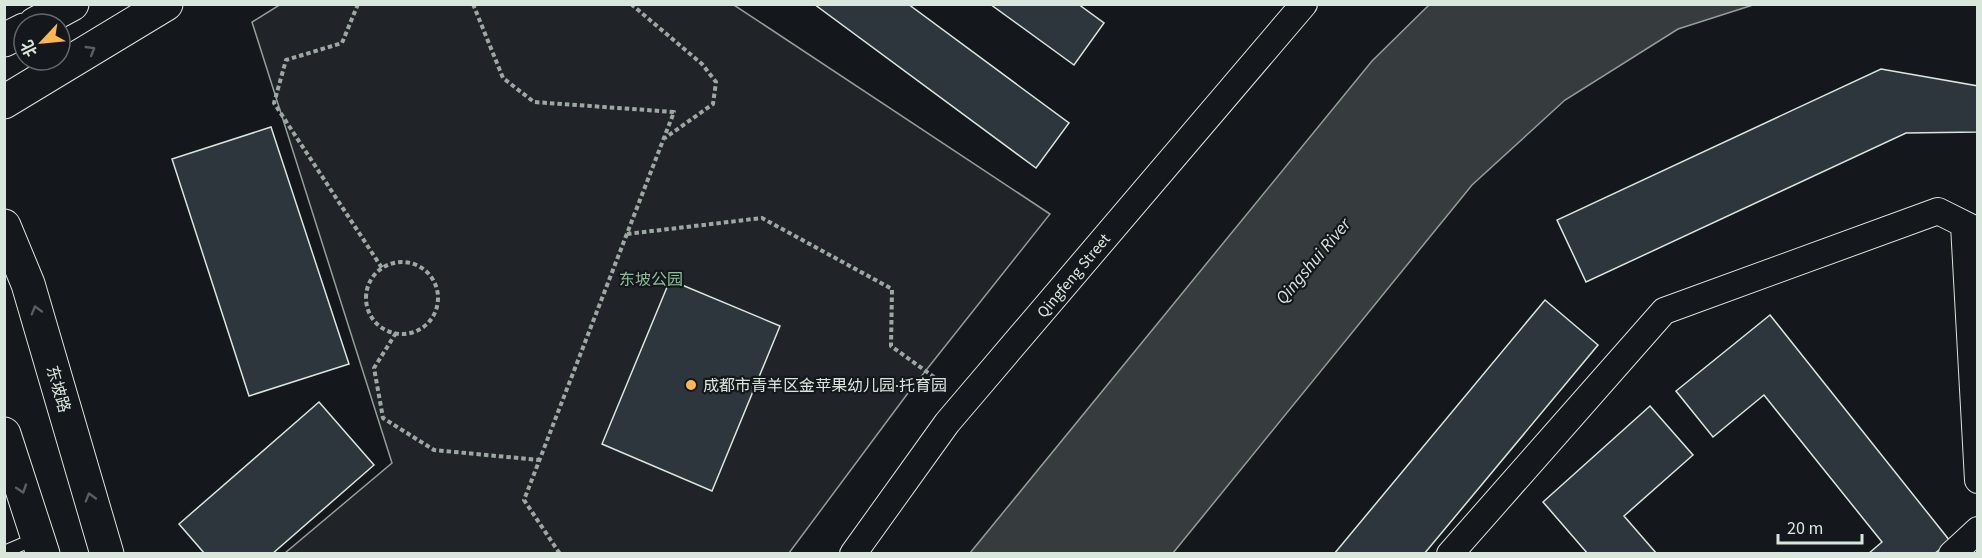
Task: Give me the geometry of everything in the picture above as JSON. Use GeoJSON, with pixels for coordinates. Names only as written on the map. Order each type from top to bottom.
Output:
{"type":"FeatureCollection","features":[{"type":"Feature","properties":{"kind":"main road"},"geometry":{"type":"LineString","coordinates":[[57,12],[72,4]]}},
{"type":"Feature","properties":{"kind":"main road"},"geometry":{"type":"LineString","coordinates":[[4,102],[166,4]]}},
{"type":"Feature","properties":{"kind":"main road","name":"东坡路"},"geometry":{"type":"LineString","coordinates":[[4,226],[28,284],[107,554]]}},
{"type":"Feature","properties":{"kind":"main road"},"geometry":{"type":"LineString","coordinates":[[4,434],[41,545]]}},
{"type":"Feature","properties":{"kind":"street","name":"Qingfeng Street"},"geometry":{"type":"LineString","coordinates":[[853,554],[947,423],[1304,4]]}},
{"type":"Feature","properties":{"kind":"street"},"geometry":{"type":"LineString","coordinates":[[1450,554],[1664,311],[1938,211],[1971,228],[1977,480]]}},
{"type":"Feature","properties":{"kind":"street"},"geometry":{"type":"LineString","coordinates":[[1953,554],[1977,530]]}},
{"type":"Feature","properties":{"kind":"lane"},"geometry":{"type":"LineString","coordinates":[[4,552],[41,545]]}},
{"type":"Feature","properties":{"kind":"path"},"geometry":{"type":"LineString","coordinates":[[358,4],[342,42],[286,60],[274,103],[382,268]]}},
{"type":"Feature","properties":{"kind":"path"},"geometry":{"type":"LineString","coordinates":[[473,4],[502,78],[534,102],[674,112],[524,500],[560,554]]}},
{"type":"Feature","properties":{"kind":"path"},"geometry":{"type":"LineString","coordinates":[[631,4],[702,64],[716,82],[713,104],[664,138]]}},
{"type":"Feature","properties":{"kind":"path"},"geometry":{"type":"LineString","coordinates":[[627,234],[762,218],[892,289],[891,346],[966,400]]}},
{"type":"Feature","properties":{"kind":"path"},"geometry":{"type":"LineString","coordinates":[[404,261],[425,269],[433,278],[438,301],[429,322],[413,332],[396,333],[384,329],[375,321],[368,310],[366,298],[373,276],[392,263],[404,261]]}},
{"type":"Feature","properties":{"kind":"path"},"geometry":{"type":"LineString","coordinates":[[396,333],[375,368],[383,418],[434,450],[539,460]]}},
{"type":"Feature","properties":{"kind":"green space","name":"东坡公园"},"geometry":{"type":"Polygon","coordinates":[[[281,4],[734,5],[1050,214],[908,393],[789,553],[285,553],[392,463],[252,22],[281,4]]]}},
{"type":"Feature","properties":{"kind":"water","name":"Qingshui River"},"geometry":{"type":"Polygon","coordinates":[[[1429,5],[1753,5],[1678,29],[1565,100],[1472,185],[1173,553],[970,553],[1372,61],[1429,5]]]}},
{"type":"Feature","properties":{"kind":"building"},"geometry":{"type":"Polygon","coordinates":[[[814,4],[908,4],[1069,123],[1036,168],[814,4]]]}},
{"type":"Feature","properties":{"kind":"building"},"geometry":{"type":"Polygon","coordinates":[[[990,4],[1078,4],[1104,23],[1074,65],[990,4]]]}},
{"type":"Feature","properties":{"kind":"building"},"geometry":{"type":"Polygon","coordinates":[[[1881,69],[1978,86],[1978,132],[1906,133],[1586,282],[1557,220],[1881,69]]]}},
{"type":"Feature","properties":{"kind":"building"},"geometry":{"type":"Polygon","coordinates":[[[271,127],[349,364],[249,396],[172,159],[271,127]]]}},
{"type":"Feature","properties":{"kind":"building","name":"成都市青羊区金苹果幼儿园·托育园"},"geometry":{"type":"Polygon","coordinates":[[[670,280],[780,326],[712,491],[602,444],[670,280]]]}},
{"type":"Feature","properties":{"kind":"building"},"geometry":{"type":"Polygon","coordinates":[[[1545,300],[1598,345],[1424,554],[1334,554],[1545,300]]]}},
{"type":"Feature","properties":{"kind":"building"},"geometry":{"type":"Polygon","coordinates":[[[1770,315],[1950,541],[1934,554],[1868,554],[1882,542],[1764,395],[1713,437],[1676,391],[1770,315]]]}},
{"type":"Feature","properties":{"kind":"building"},"geometry":{"type":"Polygon","coordinates":[[[319,402],[374,465],[272,554],[205,554],[179,524],[319,402]]]}},
{"type":"Feature","properties":{"kind":"building"},"geometry":{"type":"Polygon","coordinates":[[[1650,406],[1693,455],[1624,516],[1657,554],[1588,554],[1543,502],[1650,406]]]}},
{"type":"Feature","properties":{"kind":"place","name":"成都市青羊区金苹果幼儿园·托育园"},"geometry":{"type":"Point","coordinates":[691,385]}}]}
